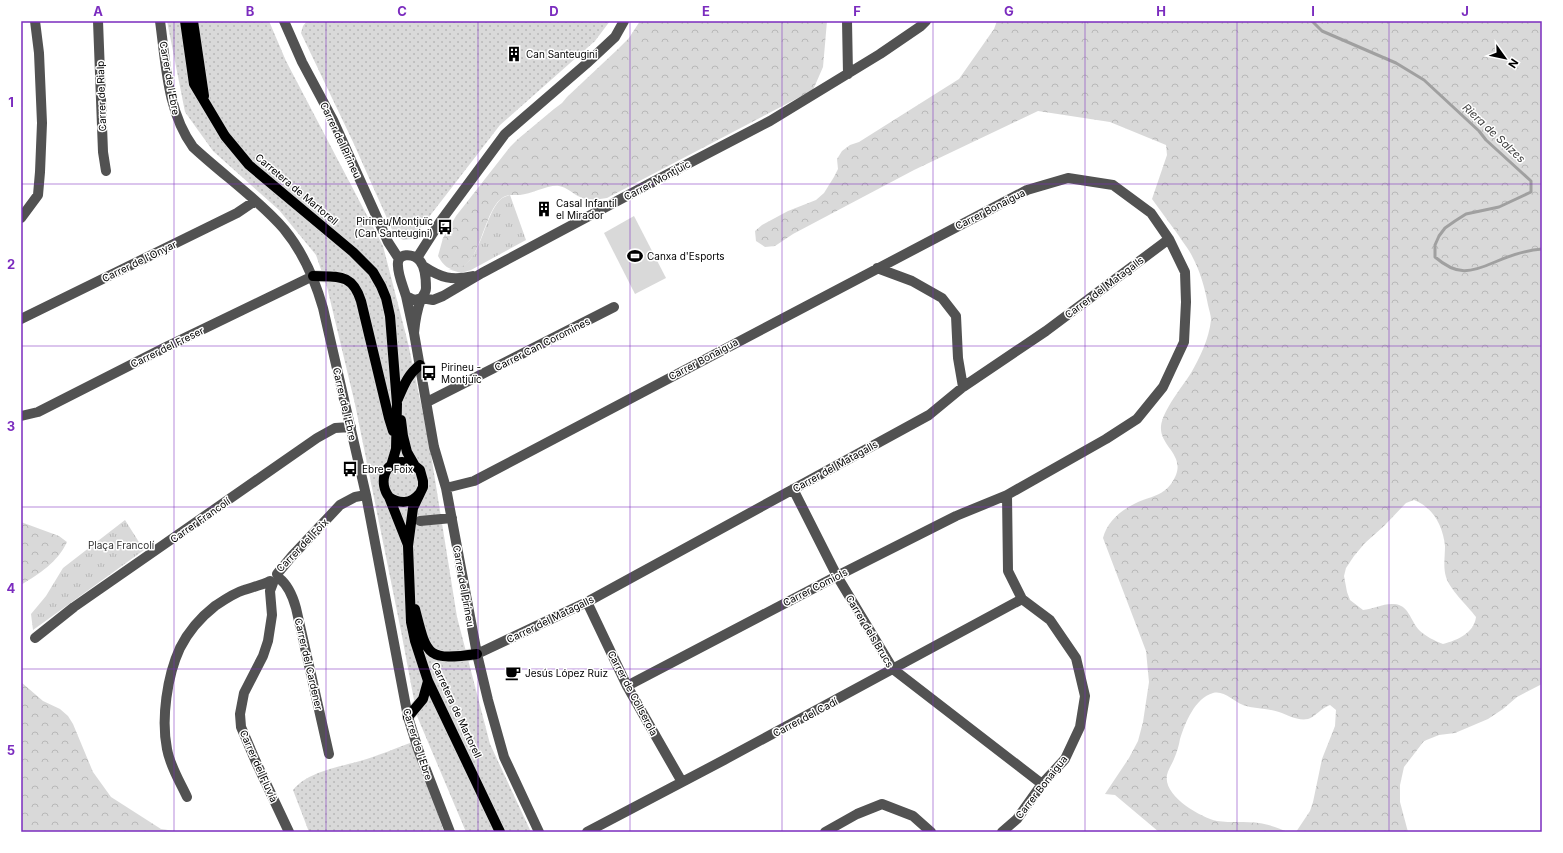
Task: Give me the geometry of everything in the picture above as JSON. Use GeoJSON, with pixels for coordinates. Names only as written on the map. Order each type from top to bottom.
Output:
{"type":"FeatureCollection","features":[{"type":"Feature","properties":{"kind":"main road","name":"Carretera de Martorell"},"geometry":{"type":"LineString","coordinates":[[185,21],[194,84],[219,128],[240,156],[264,178],[353,252],[377,278],[384,293],[389,312],[397,404],[395,436],[396,449],[391,466]]}},
{"type":"Feature","properties":{"kind":"main road"},"geometry":{"type":"LineString","coordinates":[[193,21],[205,102]]}},
{"type":"Feature","properties":{"kind":"main road"},"geometry":{"type":"LineString","coordinates":[[313,276],[343,277],[352,283],[357,289],[389,418],[395,436]]}},
{"type":"Feature","properties":{"kind":"main road"},"geometry":{"type":"LineString","coordinates":[[415,466],[405,444],[397,404],[407,377],[420,365]]}},
{"type":"Feature","properties":{"kind":"main road"},"geometry":{"type":"LineString","coordinates":[[404,462],[415,466],[420,470],[423,481],[423,487],[413,508],[408,546],[389,497],[383,486],[383,481],[387,470],[397,463],[404,462]]}},
{"type":"Feature","properties":{"kind":"main road"},"geometry":{"type":"LineString","coordinates":[[389,497],[400,502],[406,502],[412,500],[419,494]]}},
{"type":"Feature","properties":{"kind":"main road","name":"Carretera de Martorell"},"geometry":{"type":"LineString","coordinates":[[408,546],[413,632],[420,658],[428,681],[500,832]]}},
{"type":"Feature","properties":{"kind":"main road"},"geometry":{"type":"LineString","coordinates":[[411,590],[422,638],[426,646],[431,651],[444,657],[477,654]]}},
{"type":"Feature","properties":{"kind":"main road"},"geometry":{"type":"LineString","coordinates":[[408,718],[423,699],[428,681]]}},
{"type":"Feature","properties":{"kind":"street"},"geometry":{"type":"LineString","coordinates":[[21,218],[38,195],[40,172],[42,123],[39,52],[35,21]]}},
{"type":"Feature","properties":{"kind":"street","name":"Carrer de Rialp"},"geometry":{"type":"LineString","coordinates":[[98,21],[102,144],[106,170]]}},
{"type":"Feature","properties":{"kind":"street","name":"Carrer de l'Ebre"},"geometry":{"type":"LineString","coordinates":[[160,21],[173,102],[182,129],[193,147],[273,217],[293,241],[313,276],[323,308],[366,495],[408,718],[418,749],[450,832]]}},
{"type":"Feature","properties":{"kind":"street","name":"Carrer del Pirineu"},"geometry":{"type":"LineString","coordinates":[[284,21],[302,62],[333,120],[388,242],[399,259],[398,265],[414,333],[434,447],[446,488],[477,654],[504,757],[539,832]]}},
{"type":"Feature","properties":{"kind":"street"},"geometry":{"type":"LineString","coordinates":[[420,262],[440,222],[505,134],[614,38],[624,21]]}},
{"type":"Feature","properties":{"kind":"street"},"geometry":{"type":"LineString","coordinates":[[847,21],[848,74]]}},
{"type":"Feature","properties":{"kind":"street","name":"Carrer Montjuïc"},"geometry":{"type":"LineString","coordinates":[[422,298],[433,300],[438,299],[482,273],[642,187],[770,121],[880,54],[926,21]]}},
{"type":"Feature","properties":{"kind":"street","name":"Carrer Bonaigua"},"geometry":{"type":"LineString","coordinates":[[446,488],[474,481],[1027,190],[1068,178],[1113,185],[1151,213],[1169,239],[1185,272],[1186,302],[1184,342],[1163,387],[1137,419],[1106,439],[1007,494],[1008,571],[1022,599],[1050,620],[1076,658],[1085,696],[1080,727],[1065,759],[1042,784],[1017,819],[1002,832]]}},
{"type":"Feature","properties":{"kind":"street","name":"Carrer de l'Onyar"},"geometry":{"type":"LineString","coordinates":[[21,319],[237,213],[255,201]]}},
{"type":"Feature","properties":{"kind":"street","name":"Carrer del Matagalls"},"geometry":{"type":"LineString","coordinates":[[477,654],[587,602],[929,415],[963,387],[1046,331],[1169,239]]}},
{"type":"Feature","properties":{"kind":"street"},"geometry":{"type":"LineString","coordinates":[[399,259],[402,256],[410,254],[436,274],[449,278],[460,279],[482,273]]}},
{"type":"Feature","properties":{"kind":"street","name":"Carrer del Pirineu"},"geometry":{"type":"LineString","coordinates":[[414,333],[415,320],[422,298],[426,291],[420,262]]}},
{"type":"Feature","properties":{"kind":"street"},"geometry":{"type":"LineString","coordinates":[[877,268],[912,281],[942,298],[956,316],[958,358],[963,387]]}},
{"type":"Feature","properties":{"kind":"street","name":"Carrer del Freser"},"geometry":{"type":"LineString","coordinates":[[21,416],[38,412],[164,348],[313,276]]}},
{"type":"Feature","properties":{"kind":"street"},"geometry":{"type":"LineString","coordinates":[[406,296],[414,300],[422,298]]}},
{"type":"Feature","properties":{"kind":"street","name":"Carrer Can Coromines"},"geometry":{"type":"LineString","coordinates":[[427,402],[614,307]]}},
{"type":"Feature","properties":{"kind":"street","name":"Carrer Francolí"},"geometry":{"type":"LineString","coordinates":[[35,638],[74,607],[317,438],[335,428],[351,427]]}},
{"type":"Feature","properties":{"kind":"street","name":"Carrer dels Brucs"},"geometry":{"type":"LineString","coordinates":[[793,489],[837,576],[893,670],[1042,784]]}},
{"type":"Feature","properties":{"kind":"street","name":"Carrer Comiols"},"geometry":{"type":"LineString","coordinates":[[627,686],[837,576],[956,516],[1007,494]]}},
{"type":"Feature","properties":{"kind":"street","name":"Carrer del Foix"},"geometry":{"type":"LineString","coordinates":[[187,797],[171,764],[167,750],[165,728],[169,686],[173,667],[180,648],[190,631],[215,606],[234,594],[275,579],[292,556],[340,505],[355,497],[366,495]]}},
{"type":"Feature","properties":{"kind":"street"},"geometry":{"type":"LineString","coordinates":[[420,521],[452,518]]}},
{"type":"Feature","properties":{"kind":"street","name":"Carrer del Cardener"},"geometry":{"type":"LineString","coordinates":[[275,579],[284,582],[296,608],[329,754]]}},
{"type":"Feature","properties":{"kind":"street","name":"Carrer del Fluvià"},"geometry":{"type":"LineString","coordinates":[[275,579],[270,591],[272,615],[268,641],[263,656],[244,693],[240,714],[241,727],[288,832]]}},
{"type":"Feature","properties":{"kind":"street","name":"Carrer del Cadí"},"geometry":{"type":"LineString","coordinates":[[586,832],[893,670],[1022,599]]}},
{"type":"Feature","properties":{"kind":"street","name":"Carrer de Collserola"},"geometry":{"type":"LineString","coordinates":[[587,602],[627,686],[682,782]]}},
{"type":"Feature","properties":{"kind":"street"},"geometry":{"type":"LineString","coordinates":[[825,832],[856,814],[882,804],[913,816],[931,832]]}},
{"type":"Feature","properties":{"kind":"green space"},"geometry":{"type":"Polygon","coordinates":[[[167,21],[269,21],[286,61],[383,246],[408,343],[429,442],[457,617],[490,744],[531,832],[466,832],[417,716],[355,404],[327,287],[316,255],[279,210],[213,151],[185,112],[167,21]]]}},
{"type":"Feature","properties":{"kind":"green space"},"geometry":{"type":"Polygon","coordinates":[[[307,21],[610,21],[595,41],[500,125],[412,239],[403,240],[394,234],[353,142],[301,33],[303,26],[307,21]]]}},
{"type":"Feature","properties":{"kind":"green space"},"geometry":{"type":"Polygon","coordinates":[[[640,21],[827,21],[823,67],[813,90],[607,198],[586,199],[577,196],[565,188],[555,186],[502,198],[493,208],[478,246],[471,259],[467,264],[457,269],[447,267],[438,256],[443,238],[456,216],[510,147],[562,103],[618,49],[629,38],[640,21]]]}},
{"type":"Feature","properties":{"kind":"green space"},"geometry":{"type":"Polygon","coordinates":[[[997,21],[1542,21],[1542,684],[1517,697],[1488,719],[1455,733],[1439,735],[1424,741],[1404,767],[1400,785],[1400,802],[1408,832],[1296,832],[1310,811],[1322,759],[1335,726],[1336,710],[1330,705],[1311,718],[1300,719],[1279,712],[1243,705],[1225,694],[1217,692],[1213,693],[1201,700],[1192,712],[1185,726],[1176,754],[1167,775],[1167,783],[1177,798],[1201,815],[1217,821],[1263,824],[1288,832],[1159,832],[1115,795],[1105,794],[1129,758],[1138,741],[1143,722],[1149,682],[1146,651],[1103,538],[1105,531],[1118,514],[1136,503],[1162,492],[1171,484],[1176,474],[1178,466],[1173,453],[1162,434],[1162,420],[1201,354],[1211,320],[1204,286],[1191,253],[1152,199],[1167,155],[1166,145],[1110,122],[1038,111],[914,170],[793,234],[775,246],[765,247],[756,241],[755,231],[762,225],[788,211],[816,200],[824,193],[838,169],[837,159],[842,151],[850,145],[859,142],[959,79],[994,29],[997,21]],[[1414,500],[1406,503],[1365,543],[1346,568],[1344,576],[1350,600],[1363,610],[1386,604],[1399,605],[1406,610],[1421,632],[1443,644],[1460,638],[1469,632],[1475,623],[1476,617],[1448,582],[1444,562],[1445,546],[1442,531],[1432,512],[1421,503],[1414,500]]]}},
{"type":"Feature","properties":{"kind":"green space"},"geometry":{"type":"Polygon","coordinates":[[[510,195],[526,240],[471,270],[461,273],[448,269],[459,268],[468,263],[480,242],[495,207],[502,198],[510,195]]]}},
{"type":"Feature","properties":{"kind":"green space","name":"Canxa d'Esports"},"geometry":{"type":"Polygon","coordinates":[[[634,216],[666,278],[635,294],[604,233],[634,216]]]}},
{"type":"Feature","properties":{"kind":"green space","name":"Plaça Francolí"},"geometry":{"type":"Polygon","coordinates":[[[125,520],[144,550],[33,630],[31,614],[46,596],[63,568],[125,520]]]}},
{"type":"Feature","properties":{"kind":"green space"},"geometry":{"type":"Polygon","coordinates":[[[21,522],[59,536],[67,542],[53,562],[21,585],[21,522]]]}},
{"type":"Feature","properties":{"kind":"green space"},"geometry":{"type":"Polygon","coordinates":[[[21,682],[43,701],[60,709],[68,716],[73,724],[93,772],[111,797],[161,829],[182,832],[21,832],[21,682]]]}},
{"type":"Feature","properties":{"kind":"green space"},"geometry":{"type":"Polygon","coordinates":[[[413,742],[444,832],[309,832],[293,790],[299,784],[315,774],[367,759],[413,742]]]}},
{"type":"Feature","properties":{"kind":"waterway","name":"Riera de Salzes"},"geometry":{"type":"LineString","coordinates":[[1312,21],[1322,31],[1396,63],[1424,80],[1531,181],[1531,192],[1499,207],[1466,214],[1445,228],[1435,245],[1435,257],[1450,267],[1464,271],[1478,269],[1518,254],[1542,249]]}},
{"type":"Feature","properties":{"kind":"place","name":"Can Santeugini"},"geometry":{"type":"Point","coordinates":[514,54]}},
{"type":"Feature","properties":{"kind":"place","name":"Casal Infantil el Mirador"},"geometry":{"type":"Point","coordinates":[544,209]}},
{"type":"Feature","properties":{"kind":"place","name":"Pirineu/Montjuïc (Can Santeugini)"},"geometry":{"type":"Point","coordinates":[445,227]}},
{"type":"Feature","properties":{"kind":"place","name":"Canxa d'Esports"},"geometry":{"type":"Point","coordinates":[635,256]}},
{"type":"Feature","properties":{"kind":"place","name":"Pirineu - Montjuïc"},"geometry":{"type":"Point","coordinates":[429,373]}},
{"type":"Feature","properties":{"kind":"place","name":"Ebre - Foix"},"geometry":{"type":"Point","coordinates":[350,469]}},
{"type":"Feature","properties":{"kind":"place","name":"Jesús López Ruiz"},"geometry":{"type":"Point","coordinates":[513,673]}}]}
